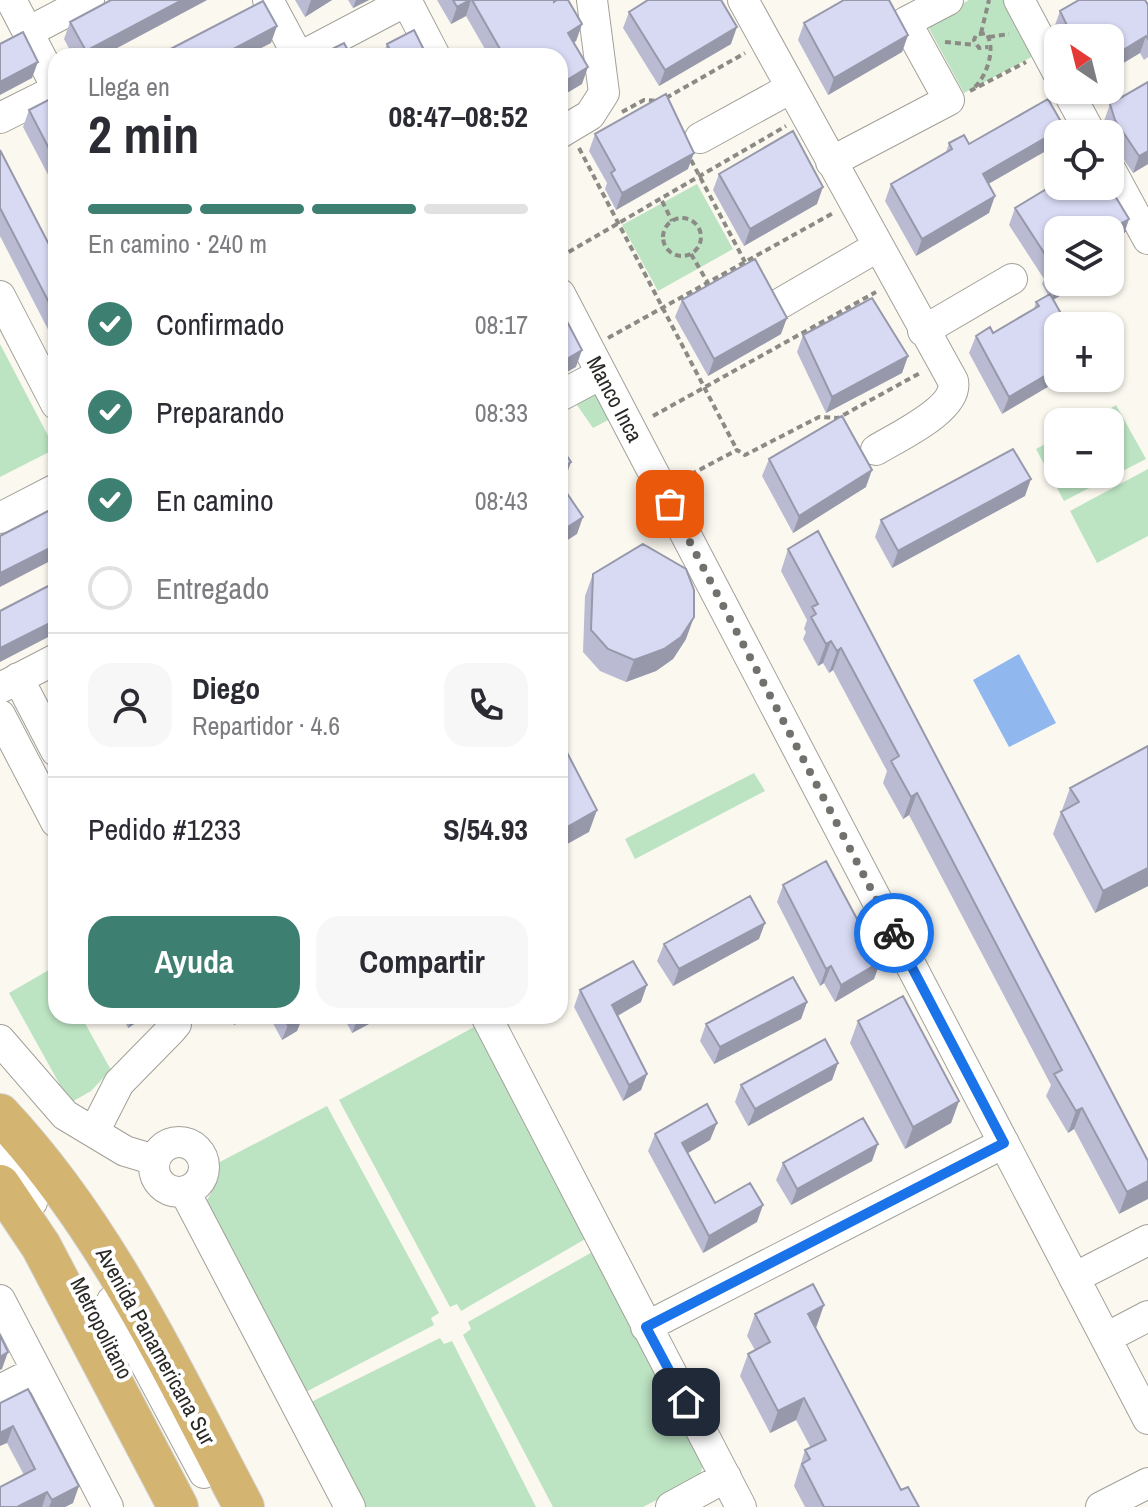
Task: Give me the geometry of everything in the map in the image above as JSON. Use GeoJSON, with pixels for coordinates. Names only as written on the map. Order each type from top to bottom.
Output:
{"type":"FeatureCollection","features":[{"type":"Feature","properties":{"kind":"main road","name":"Avenida Panamericana Sur"},"geometry":{"type":"LineString","coordinates":[[0,1114],[50,1170],[124,1280],[244,1507]]}},
{"type":"Feature","properties":{"kind":"main road"},"geometry":{"type":"LineString","coordinates":[[0,1185],[41,1246],[178,1507]]}},
{"type":"Feature","properties":{"kind":"street"},"geometry":{"type":"LineString","coordinates":[[11,0],[48,72]]}},
{"type":"Feature","properties":{"kind":"street"},"geometry":{"type":"LineString","coordinates":[[28,32],[89,0]]}},
{"type":"Feature","properties":{"kind":"street"},"geometry":{"type":"LineString","coordinates":[[268,0],[295,48]]}},
{"type":"Feature","properties":{"kind":"street"},"geometry":{"type":"LineString","coordinates":[[315,48],[406,0],[431,48]]}},
{"type":"Feature","properties":{"kind":"street"},"geometry":{"type":"LineString","coordinates":[[568,129],[590,115],[604,93],[592,0]]}},
{"type":"Feature","properties":{"kind":"street"},"geometry":{"type":"LineString","coordinates":[[743,0],[954,388],[946,406],[876,450]]}},
{"type":"Feature","properties":{"kind":"street"},"geometry":{"type":"LineString","coordinates":[[831,162],[949,100],[906,22],[948,0]]}},
{"type":"Feature","properties":{"kind":"street"},"geometry":{"type":"LineString","coordinates":[[1019,0],[1044,47]]}},
{"type":"Feature","properties":{"kind":"street"},"geometry":{"type":"LineString","coordinates":[[0,118],[48,92]]}},
{"type":"Feature","properties":{"kind":"street"},"geometry":{"type":"LineString","coordinates":[[694,146],[798,101]]}},
{"type":"Feature","properties":{"kind":"street"},"geometry":{"type":"LineString","coordinates":[[1124,193],[1146,231]]}},
{"type":"Feature","properties":{"kind":"street"},"geometry":{"type":"LineString","coordinates":[[782,315],[877,247]]}},
{"type":"Feature","properties":{"kind":"street"},"geometry":{"type":"LineString","coordinates":[[923,331],[1012,279]]}},
{"type":"Feature","properties":{"kind":"street"},"geometry":{"type":"LineString","coordinates":[[0,296],[48,389]]}},
{"type":"Feature","properties":{"kind":"street","name":"Manco Inca"},"geometry":{"type":"LineString","coordinates":[[568,310],[1148,1419]]}},
{"type":"Feature","properties":{"kind":"street"},"geometry":{"type":"LineString","coordinates":[[568,388],[595,362]]}},
{"type":"Feature","properties":{"kind":"street"},"geometry":{"type":"LineString","coordinates":[[0,518],[48,493]]}},
{"type":"Feature","properties":{"kind":"street"},"geometry":{"type":"LineString","coordinates":[[48,663],[9,683],[48,739]]}},
{"type":"Feature","properties":{"kind":"street"},"geometry":{"type":"LineString","coordinates":[[0,715],[48,801]]}},
{"type":"Feature","properties":{"kind":"street"},"geometry":{"type":"LineString","coordinates":[[82,1125],[176,1024]]}},
{"type":"Feature","properties":{"kind":"street"},"geometry":{"type":"LineString","coordinates":[[490,1024],[731,1497],[671,1507]]}},
{"type":"Feature","properties":{"kind":"street"},"geometry":{"type":"LineString","coordinates":[[0,1040],[82,1125],[125,1151],[155,1160]]}},
{"type":"Feature","properties":{"kind":"street","name":"Metropolitano"},"geometry":{"type":"LineString","coordinates":[[0,1140],[22,1161],[73,1227],[222,1507]]}},
{"type":"Feature","properties":{"kind":"street"},"geometry":{"type":"LineString","coordinates":[[180,1142],[196,1148],[204,1169],[198,1184],[185,1192],[164,1187],[155,1175],[155,1160],[172,1143],[180,1142]]}},
{"type":"Feature","properties":{"kind":"street"},"geometry":{"type":"LineString","coordinates":[[646,1327],[1004,1143]]}},
{"type":"Feature","properties":{"kind":"street","name":"Metropolitano"},"geometry":{"type":"LineString","coordinates":[[0,1153],[62,1249],[195,1507]]}},
{"type":"Feature","properties":{"kind":"street"},"geometry":{"type":"LineString","coordinates":[[185,1192],[350,1507]]}},
{"type":"Feature","properties":{"kind":"street"},"geometry":{"type":"LineString","coordinates":[[1074,1278],[1146,1245]]}},
{"type":"Feature","properties":{"kind":"street"},"geometry":{"type":"LineString","coordinates":[[0,1300],[108,1507]]}},
{"type":"Feature","properties":{"kind":"street"},"geometry":{"type":"LineString","coordinates":[[1106,1338],[1148,1316]]}},
{"type":"Feature","properties":{"kind":"street"},"geometry":{"type":"LineString","coordinates":[[0,1390],[37,1371]]}},
{"type":"Feature","properties":{"kind":"street"},"geometry":{"type":"LineString","coordinates":[[1101,1507],[1148,1483]]}},
{"type":"Feature","properties":{"kind":"path"},"geometry":{"type":"LineString","coordinates":[[988,47],[975,45],[989,0]]}},
{"type":"Feature","properties":{"kind":"path"},"geometry":{"type":"LineString","coordinates":[[981,33],[989,37],[1018,36],[1044,56]]}},
{"type":"Feature","properties":{"kind":"path"},"geometry":{"type":"LineString","coordinates":[[989,37],[985,73],[964,95],[1044,65]]}},
{"type":"Feature","properties":{"kind":"path"},"geometry":{"type":"LineString","coordinates":[[616,115],[644,100],[661,101],[766,41]]}},
{"type":"Feature","properties":{"kind":"path"},"geometry":{"type":"LineString","coordinates":[[568,253],[700,179],[798,101]]}},
{"type":"Feature","properties":{"kind":"path"},"geometry":{"type":"LineString","coordinates":[[568,138],[619,224],[737,450],[745,455],[819,417],[838,418],[940,363]]}},
{"type":"Feature","properties":{"kind":"path"},"geometry":{"type":"LineString","coordinates":[[694,146],[700,179],[753,275]]}},
{"type":"Feature","properties":{"kind":"path"},"geometry":{"type":"LineString","coordinates":[[662,201],[672,221]]}},
{"type":"Feature","properties":{"kind":"path"},"geometry":{"type":"LineString","coordinates":[[595,362],[663,308],[853,202]]}},
{"type":"Feature","properties":{"kind":"path"},"geometry":{"type":"LineString","coordinates":[[687,219],[698,228],[700,242],[691,254],[677,255],[665,247],[664,232],[672,221],[687,219]]}},
{"type":"Feature","properties":{"kind":"path"},"geometry":{"type":"LineString","coordinates":[[691,254],[708,283]]}},
{"type":"Feature","properties":{"kind":"path"},"geometry":{"type":"LineString","coordinates":[[630,429],[895,281]]}},
{"type":"Feature","properties":{"kind":"path"},"geometry":{"type":"LineString","coordinates":[[782,315],[791,339]]}},
{"type":"Feature","properties":{"kind":"path"},"geometry":{"type":"LineString","coordinates":[[666,497],[737,450]]}},
{"type":"Feature","properties":{"kind":"green space"},"geometry":{"type":"Polygon","coordinates":[[[969,0],[1011,0],[1039,53],[964,93],[926,23],[969,0]]]}},
{"type":"Feature","properties":{"kind":"green space"},"geometry":{"type":"Polygon","coordinates":[[[697,184],[733,249],[658,291],[622,225],[697,184]]]}},
{"type":"Feature","properties":{"kind":"green space"},"geometry":{"type":"Polygon","coordinates":[[[0,344],[48,436],[48,453],[0,477],[0,344]]]}},
{"type":"Feature","properties":{"kind":"green space"},"geometry":{"type":"Polygon","coordinates":[[[598,391],[612,418],[593,428],[577,405],[598,391]]]}},
{"type":"Feature","properties":{"kind":"green space"},"geometry":{"type":"Polygon","coordinates":[[[1124,419],[1146,459],[1124,470],[1124,419]]]}},
{"type":"Feature","properties":{"kind":"green space"},"geometry":{"type":"Polygon","coordinates":[[[1044,445],[1044,464],[1036,449],[1044,445]]]}},
{"type":"Feature","properties":{"kind":"green space"},"geometry":{"type":"Polygon","coordinates":[[[1148,469],[1148,536],[1097,563],[1070,511],[1113,488],[1124,488],[1124,482],[1148,469]]]}},
{"type":"Feature","properties":{"kind":"green space"},"geometry":{"type":"Polygon","coordinates":[[[1057,488],[1089,488],[1064,501],[1057,488]]]}},
{"type":"Feature","properties":{"kind":"green space"},"geometry":{"type":"Polygon","coordinates":[[[754,773],[765,791],[635,859],[625,839],[754,773]]]}},
{"type":"Feature","properties":{"kind":"green space"},"geometry":{"type":"Polygon","coordinates":[[[48,970],[48,1024],[85,1024],[111,1070],[91,1091],[70,1103],[9,993],[48,970]]]}},
{"type":"Feature","properties":{"kind":"green space"},"geometry":{"type":"Polygon","coordinates":[[[476,1026],[587,1238],[461,1311],[457,1304],[450,1307],[339,1100],[476,1026]]]}},
{"type":"Feature","properties":{"kind":"green space"},"geometry":{"type":"Polygon","coordinates":[[[327,1106],[439,1313],[431,1318],[434,1325],[300,1395],[204,1205],[211,1193],[216,1164],[327,1106]]]}},
{"type":"Feature","properties":{"kind":"green space"},"geometry":{"type":"Polygon","coordinates":[[[594,1251],[704,1462],[699,1478],[643,1507],[553,1507],[463,1335],[471,1329],[468,1322],[594,1251]]]}},
{"type":"Feature","properties":{"kind":"green space"},"geometry":{"type":"Polygon","coordinates":[[[440,1338],[444,1344],[452,1341],[536,1507],[359,1507],[305,1405],[440,1338]]]}},
{"type":"Feature","properties":{"kind":"water"},"geometry":{"type":"Polygon","coordinates":[[[1019,654],[1056,723],[1009,747],[973,680],[1019,654]]]}},
{"type":"Feature","properties":{"kind":"building"},"geometry":{"type":"Polygon","coordinates":[[[111,0],[182,0],[92,48],[84,48],[70,22],[111,0]]]}},
{"type":"Feature","properties":{"kind":"building"},"geometry":{"type":"Polygon","coordinates":[[[453,0],[470,0],[457,7],[453,0]]]}},
{"type":"Feature","properties":{"kind":"building"},"geometry":{"type":"Polygon","coordinates":[[[472,0],[568,0],[582,24],[568,33],[588,67],[568,79],[568,48],[499,48],[472,0]]]}},
{"type":"Feature","properties":{"kind":"building"},"geometry":{"type":"Polygon","coordinates":[[[648,0],[721,0],[737,27],[665,70],[629,12],[648,0]]]}},
{"type":"Feature","properties":{"kind":"building"},"geometry":{"type":"Polygon","coordinates":[[[844,0],[889,0],[908,35],[834,78],[804,23],[844,0]]]}},
{"type":"Feature","properties":{"kind":"building"},"geometry":{"type":"Polygon","coordinates":[[[1079,0],[1145,0],[1148,5],[1148,39],[1146,36],[1124,49],[1124,24],[1066,24],[1060,11],[1079,0]]]}},
{"type":"Feature","properties":{"kind":"building"},"geometry":{"type":"Polygon","coordinates":[[[263,1],[277,26],[235,48],[172,48],[263,1]]]}},
{"type":"Feature","properties":{"kind":"building"},"geometry":{"type":"Polygon","coordinates":[[[414,30],[423,48],[389,48],[387,44],[414,30]]]}},
{"type":"Feature","properties":{"kind":"building"},"geometry":{"type":"Polygon","coordinates":[[[23,32],[38,62],[0,82],[0,44],[23,32]]]}},
{"type":"Feature","properties":{"kind":"building"},"geometry":{"type":"Polygon","coordinates":[[[1148,82],[1148,151],[1139,156],[1124,134],[1124,120],[1115,120],[1110,104],[1124,104],[1124,96],[1148,82]]]}},
{"type":"Feature","properties":{"kind":"building"},"geometry":{"type":"Polygon","coordinates":[[[666,94],[694,153],[622,193],[611,173],[615,170],[595,134],[666,94]]]}},
{"type":"Feature","properties":{"kind":"building"},"geometry":{"type":"Polygon","coordinates":[[[48,100],[48,147],[29,110],[48,100]]]}},
{"type":"Feature","properties":{"kind":"building"},"geometry":{"type":"Polygon","coordinates":[[[1044,101],[1044,104],[1051,104],[1060,120],[1044,120],[1044,139],[983,174],[995,196],[922,239],[891,184],[952,149],[949,143],[964,135],[969,144],[1044,101]]]}},
{"type":"Feature","properties":{"kind":"building"},"geometry":{"type":"Polygon","coordinates":[[[793,131],[823,187],[750,229],[719,174],[793,131]]]}},
{"type":"Feature","properties":{"kind":"building"},"geometry":{"type":"Polygon","coordinates":[[[0,150],[48,243],[48,301],[0,208],[0,150]]]}},
{"type":"Feature","properties":{"kind":"building"},"geometry":{"type":"Polygon","coordinates":[[[1044,190],[1044,200],[1117,200],[1129,219],[1124,222],[1124,216],[1044,216],[1044,253],[1015,208],[1044,190]]]}},
{"type":"Feature","properties":{"kind":"building"},"geometry":{"type":"Polygon","coordinates":[[[755,259],[787,318],[714,359],[682,300],[755,259]]]}},
{"type":"Feature","properties":{"kind":"building"},"geometry":{"type":"Polygon","coordinates":[[[1051,296],[1060,312],[1044,312],[1044,376],[1009,397],[976,336],[990,327],[993,333],[1039,306],[1036,302],[1051,296]]]}},
{"type":"Feature","properties":{"kind":"building"},"geometry":{"type":"Polygon","coordinates":[[[872,298],[908,356],[832,397],[803,335],[872,298]]]}},
{"type":"Feature","properties":{"kind":"building"},"geometry":{"type":"Polygon","coordinates":[[[568,323],[582,350],[568,358],[568,323]]]}},
{"type":"Feature","properties":{"kind":"building"},"geometry":{"type":"Polygon","coordinates":[[[842,416],[872,470],[799,516],[769,459],[842,416]]]}},
{"type":"Feature","properties":{"kind":"building"},"geometry":{"type":"Polygon","coordinates":[[[1013,449],[1031,479],[898,551],[881,520],[1013,449]]]}},
{"type":"Feature","properties":{"kind":"building"},"geometry":{"type":"Polygon","coordinates":[[[568,495],[583,517],[568,527],[568,495]]]}},
{"type":"Feature","properties":{"kind":"building"},"geometry":{"type":"Polygon","coordinates":[[[48,511],[48,549],[0,573],[0,536],[48,511]]]}},
{"type":"Feature","properties":{"kind":"building"},"geometry":{"type":"Polygon","coordinates":[[[818,531],[1148,1161],[1148,1181],[1127,1192],[1082,1108],[1076,1111],[1054,1074],[1062,1070],[917,793],[911,797],[891,761],[899,756],[841,648],[837,651],[831,641],[826,644],[811,617],[816,614],[812,607],[818,604],[788,549],[818,531]]]}},
{"type":"Feature","properties":{"kind":"building"},"geometry":{"type":"Polygon","coordinates":[[[643,544],[686,569],[694,590],[694,617],[681,637],[664,649],[634,660],[608,649],[591,630],[593,574],[643,544]]]}},
{"type":"Feature","properties":{"kind":"building"},"geometry":{"type":"Polygon","coordinates":[[[48,586],[48,624],[0,648],[0,611],[48,586]]]}},
{"type":"Feature","properties":{"kind":"building"},"geometry":{"type":"Polygon","coordinates":[[[1148,746],[1148,868],[1103,891],[1061,812],[1079,802],[1070,788],[1148,746]]]}},
{"type":"Feature","properties":{"kind":"building"},"geometry":{"type":"Polygon","coordinates":[[[568,754],[597,810],[568,826],[568,754]]]}},
{"type":"Feature","properties":{"kind":"building"},"geometry":{"type":"Polygon","coordinates":[[[826,861],[880,962],[841,985],[831,966],[826,969],[783,885],[826,861]]]}},
{"type":"Feature","properties":{"kind":"building"},"geometry":{"type":"Polygon","coordinates":[[[750,896],[765,923],[679,969],[664,944],[750,896]]]}},
{"type":"Feature","properties":{"kind":"building"},"geometry":{"type":"Polygon","coordinates":[[[633,961],[647,985],[612,1005],[647,1074],[629,1085],[580,990],[633,961]]]}},
{"type":"Feature","properties":{"kind":"building"},"geometry":{"type":"Polygon","coordinates":[[[793,977],[807,1002],[720,1047],[706,1024],[793,977]]]}},
{"type":"Feature","properties":{"kind":"building"},"geometry":{"type":"Polygon","coordinates":[[[903,996],[959,1101],[913,1127],[858,1021],[903,996]]]}},
{"type":"Feature","properties":{"kind":"building"},"geometry":{"type":"Polygon","coordinates":[[[825,1039],[838,1063],[755,1109],[741,1085],[825,1039]]]}},
{"type":"Feature","properties":{"kind":"building"},"geometry":{"type":"Polygon","coordinates":[[[707,1104],[717,1123],[682,1143],[715,1203],[750,1183],[763,1205],[709,1236],[655,1134],[707,1104]]]}},
{"type":"Feature","properties":{"kind":"building"},"geometry":{"type":"Polygon","coordinates":[[[863,1118],[878,1144],[797,1189],[783,1163],[863,1118]]]}},
{"type":"Feature","properties":{"kind":"building"},"geometry":{"type":"Polygon","coordinates":[[[813,1284],[824,1305],[808,1314],[901,1490],[908,1487],[919,1507],[824,1507],[802,1464],[810,1459],[805,1450],[826,1440],[804,1398],[778,1411],[748,1354],[770,1342],[755,1314],[813,1284]]]}},
{"type":"Feature","properties":{"kind":"building"},"geometry":{"type":"Polygon","coordinates":[[[0,1335],[8,1352],[0,1357],[0,1335]]]}},
{"type":"Feature","properties":{"kind":"building"},"geometry":{"type":"Polygon","coordinates":[[[28,1389],[79,1486],[52,1500],[47,1492],[17,1507],[0,1507],[0,1487],[35,1469],[13,1426],[0,1433],[0,1403],[28,1389]]]}},
{"type":"Feature","properties":{"kind":"way so far"},"geometry":{"type":"LineString","coordinates":[[670,504],[894,933]]}},
{"type":"Feature","properties":{"kind":"route"},"geometry":{"type":"LineString","coordinates":[[686,1402],[646,1327],[1004,1143],[894,933]]}}]}
